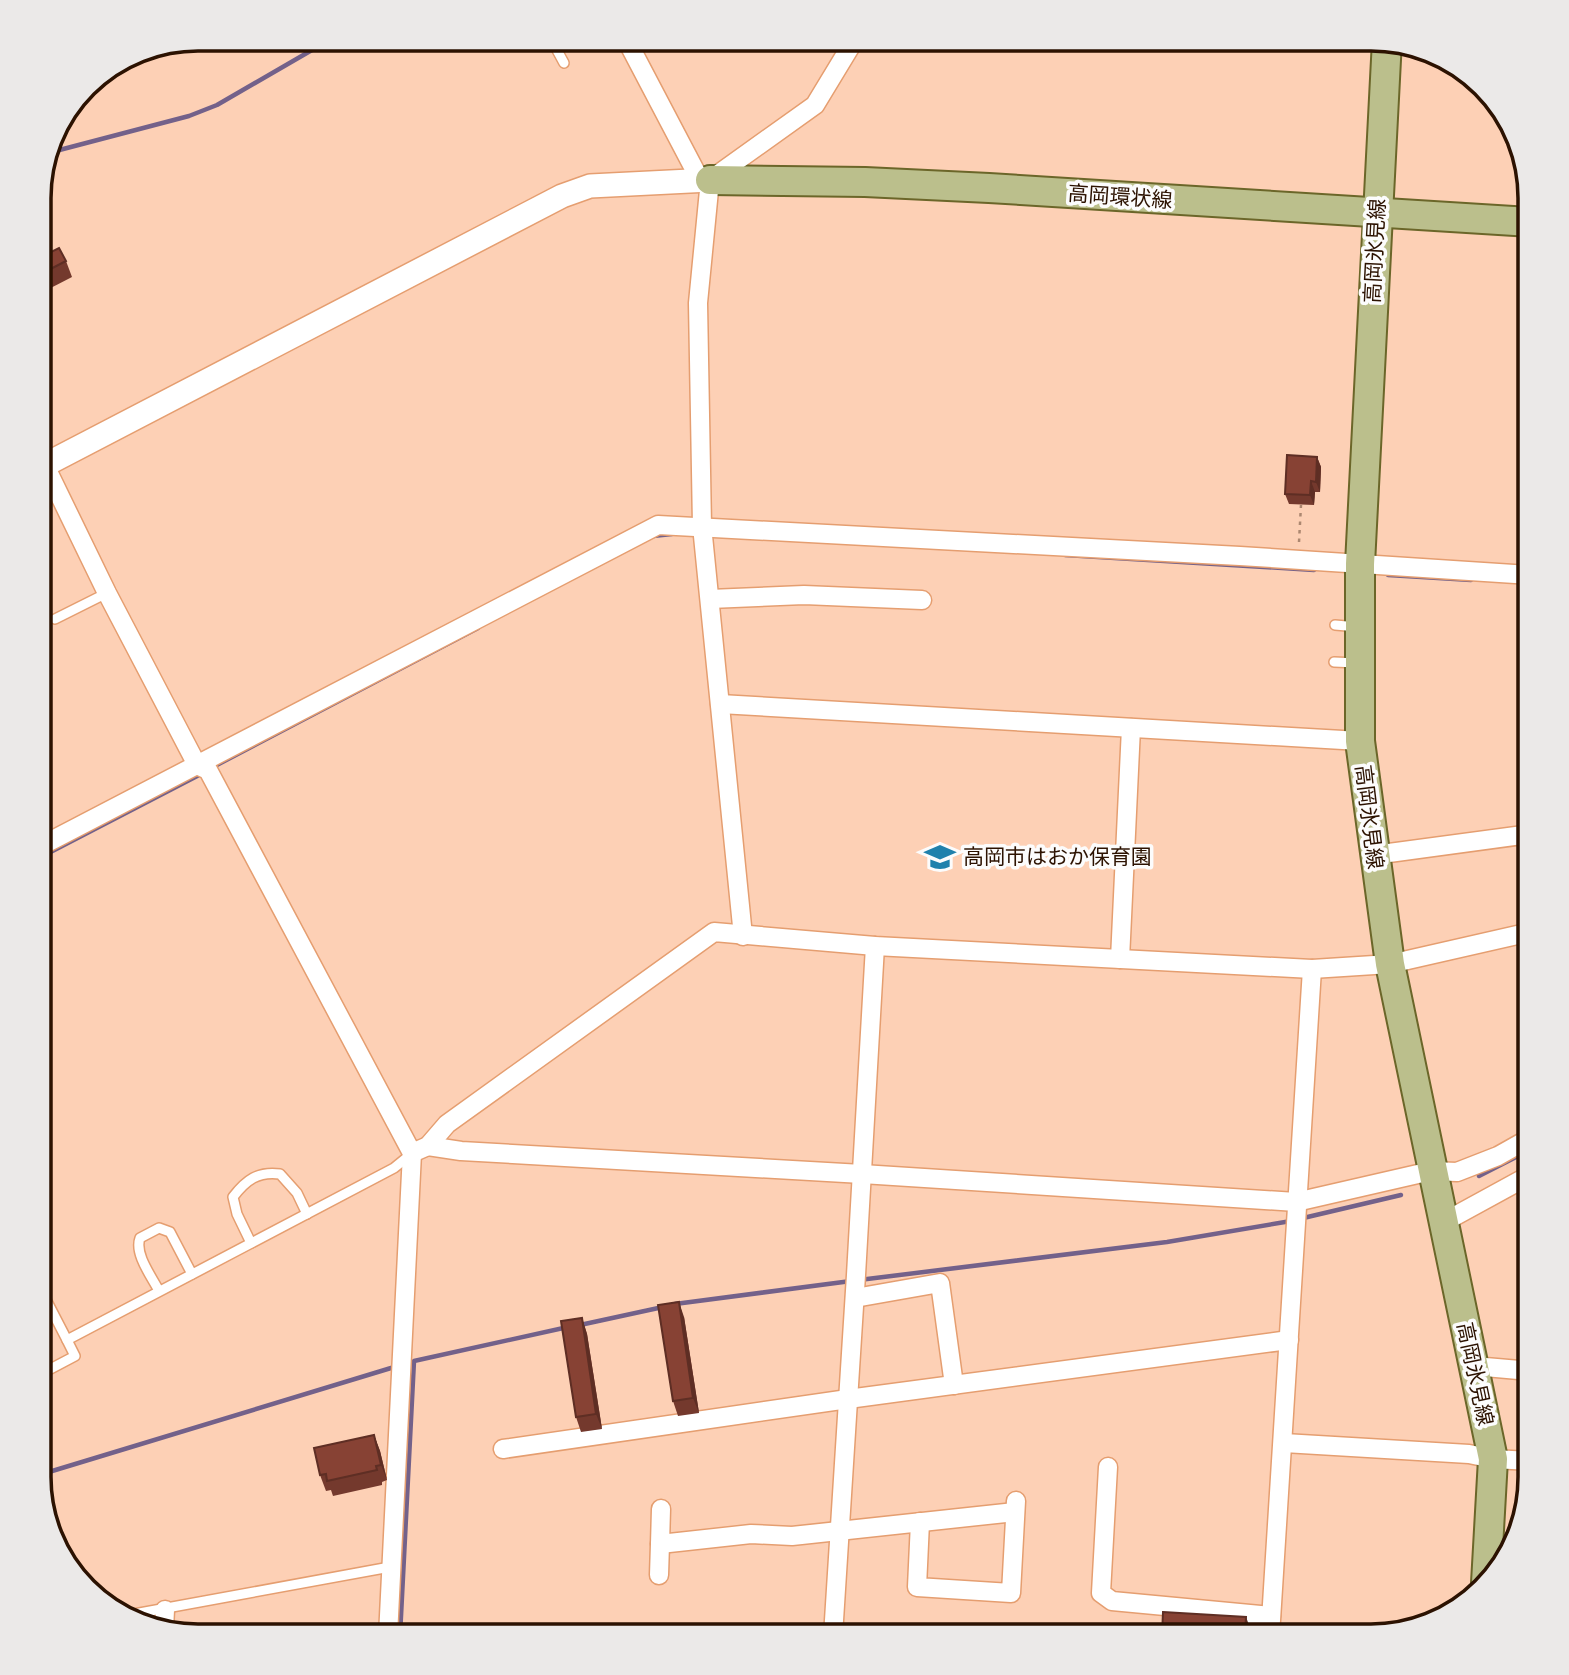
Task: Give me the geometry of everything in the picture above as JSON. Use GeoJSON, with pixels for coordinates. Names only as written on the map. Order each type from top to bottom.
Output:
{"type":"FeatureCollection","features":[{"type":"Feature","properties":{"kind":"main road","name":"高岡氷見線"},"geometry":{"type":"LineString","coordinates":[[1386,52],[1360,564],[1347,626],[1347,663],[1390,964],[1493,1459],[1487,1568]]}},
{"type":"Feature","properties":{"kind":"main road","name":"高岡環状線"},"geometry":{"type":"LineString","coordinates":[[705,180],[865,182],[989,188],[1518,221]]}},
{"type":"Feature","properties":{"kind":"street"},"geometry":{"type":"LineString","coordinates":[[633,51],[705,180],[698,303],[702,528],[743,936]]}},
{"type":"Feature","properties":{"kind":"street"},"geometry":{"type":"LineString","coordinates":[[51,457],[562,196],[590,186],[705,180],[815,105],[848,51]]}},
{"type":"Feature","properties":{"kind":"street"},"geometry":{"type":"LineString","coordinates":[[51,482],[107,593],[203,768],[218,789],[420,1150],[398,1394],[388,1624]]}},
{"type":"Feature","properties":{"kind":"street"},"geometry":{"type":"LineString","coordinates":[[51,842],[203,768],[658,525],[1241,553],[1518,574]]}},
{"type":"Feature","properties":{"kind":"street"},"geometry":{"type":"LineString","coordinates":[[710,599],[804,595],[922,600]]}},
{"type":"Feature","properties":{"kind":"street"},"geometry":{"type":"LineString","coordinates":[[720,704],[1360,741]]}},
{"type":"Feature","properties":{"kind":"street"},"geometry":{"type":"LineString","coordinates":[[1120,959],[1131,728]]}},
{"type":"Feature","properties":{"kind":"street"},"geometry":{"type":"LineString","coordinates":[[1374,855],[1518,836]]}},
{"type":"Feature","properties":{"kind":"street"},"geometry":{"type":"LineString","coordinates":[[420,1150],[447,1124],[714,932],[875,946],[1312,969],[1390,964],[1518,935]]}},
{"type":"Feature","properties":{"kind":"street"},"geometry":{"type":"LineString","coordinates":[[833,1624],[875,946]]}},
{"type":"Feature","properties":{"kind":"street"},"geometry":{"type":"LineString","coordinates":[[1271,1624],[1312,969]]}},
{"type":"Feature","properties":{"kind":"street"},"geometry":{"type":"LineString","coordinates":[[420,1150],[862,1174],[1296,1215],[1431,1171],[1457,1172],[1471,1168],[1518,1144]]}},
{"type":"Feature","properties":{"kind":"street"},"geometry":{"type":"LineString","coordinates":[[1444,1222],[1518,1182]]}},
{"type":"Feature","properties":{"kind":"street"},"geometry":{"type":"LineString","coordinates":[[855,1289],[940,1283],[954,1385]]}},
{"type":"Feature","properties":{"kind":"street"},"geometry":{"type":"LineString","coordinates":[[503,1449],[848,1399],[1289,1340]]}},
{"type":"Feature","properties":{"kind":"street"},"geometry":{"type":"LineString","coordinates":[[1474,1366],[1518,1370]]}},
{"type":"Feature","properties":{"kind":"street"},"geometry":{"type":"LineString","coordinates":[[1284,1443],[1469,1454],[1518,1460]]}},
{"type":"Feature","properties":{"kind":"street"},"geometry":{"type":"LineString","coordinates":[[1108,1467],[1101,1592],[1112,1601],[1272,1616]]}},
{"type":"Feature","properties":{"kind":"street"},"geometry":{"type":"LineString","coordinates":[[660,1544],[751,1534],[792,1536],[920,1522],[1016,1507],[1011,1593],[917,1587],[920,1522]]}},
{"type":"Feature","properties":{"kind":"street"},"geometry":{"type":"LineString","coordinates":[[659,1575],[661,1509]]}},
{"type":"Feature","properties":{"kind":"street"},"geometry":{"type":"LineString","coordinates":[[164,1620],[165,1609]]}},
{"type":"Feature","properties":{"kind":"lane"},"geometry":{"type":"LineString","coordinates":[[558,51],[564,63]]}},
{"type":"Feature","properties":{"kind":"lane"},"geometry":{"type":"LineString","coordinates":[[55,619],[107,593]]}},
{"type":"Feature","properties":{"kind":"lane"},"geometry":{"type":"LineString","coordinates":[[67,1340],[394,1168],[420,1150]]}},
{"type":"Feature","properties":{"kind":"lane"},"geometry":{"type":"LineString","coordinates":[[251,1243],[237,1213],[233,1197],[243,1185],[259,1174],[280,1174],[297,1193],[307,1214]]}},
{"type":"Feature","properties":{"kind":"lane"},"geometry":{"type":"LineString","coordinates":[[159,1291],[138,1244],[140,1238],[159,1228],[170,1232],[192,1274]]}},
{"type":"Feature","properties":{"kind":"lane"},"geometry":{"type":"LineString","coordinates":[[51,1310],[75,1356],[51,1368]]}},
{"type":"Feature","properties":{"kind":"lane"},"geometry":{"type":"LineString","coordinates":[[141,1613],[390,1567]]}},
{"type":"Feature","properties":{"kind":"path"},"geometry":{"type":"LineString","coordinates":[[1298,559],[1301,505]]}},
{"type":"Feature","properties":{"kind":"building"},"geometry":{"type":"Polygon","coordinates":[[[59,248],[66,261],[51,269],[51,252],[59,248]]]}},
{"type":"Feature","properties":{"kind":"building"},"geometry":{"type":"Polygon","coordinates":[[[1287,455],[1317,457],[1316,482],[1311,481],[1310,495],[1285,494],[1287,455]]]}},
{"type":"Feature","properties":{"kind":"building"},"geometry":{"type":"Polygon","coordinates":[[[679,1302],[693,1398],[673,1401],[658,1305],[679,1302]]]}},
{"type":"Feature","properties":{"kind":"building"},"geometry":{"type":"Polygon","coordinates":[[[582,1318],[596,1414],[576,1417],[561,1321],[582,1318]]]}},
{"type":"Feature","properties":{"kind":"building"},"geometry":{"type":"Polygon","coordinates":[[[374,1435],[381,1465],[376,1466],[377,1470],[327,1481],[326,1474],[320,1475],[314,1448],[374,1435]]]}},
{"type":"Feature","properties":{"kind":"building"},"geometry":{"type":"Polygon","coordinates":[[[1163,1612],[1246,1617],[1246,1624],[1162,1624],[1163,1612]]]}},
{"type":"Feature","properties":{"kind":"waterway"},"geometry":{"type":"LineString","coordinates":[[59,150],[189,116],[217,105],[310,51]]}},
{"type":"Feature","properties":{"kind":"waterway"},"geometry":{"type":"LineString","coordinates":[[653,536],[672,534]]}},
{"type":"Feature","properties":{"kind":"waterway"},"geometry":{"type":"LineString","coordinates":[[1065,555],[1314,570]]}},
{"type":"Feature","properties":{"kind":"waterway"},"geometry":{"type":"LineString","coordinates":[[1388,575],[1471,580]]}},
{"type":"Feature","properties":{"kind":"waterway"},"geometry":{"type":"LineString","coordinates":[[213,767],[478,628]]}},
{"type":"Feature","properties":{"kind":"waterway"},"geometry":{"type":"LineString","coordinates":[[51,852],[203,773]]}},
{"type":"Feature","properties":{"kind":"waterway"},"geometry":{"type":"LineString","coordinates":[[1479,1176],[1518,1156]]}},
{"type":"Feature","properties":{"kind":"waterway"},"geometry":{"type":"LineString","coordinates":[[1299,1219],[1401,1195]]}},
{"type":"Feature","properties":{"kind":"waterway"},"geometry":{"type":"LineString","coordinates":[[859,1280],[1167,1242],[1291,1221]]}},
{"type":"Feature","properties":{"kind":"waterway"},"geometry":{"type":"LineString","coordinates":[[675,1304],[851,1281]]}},
{"type":"Feature","properties":{"kind":"waterway"},"geometry":{"type":"LineString","coordinates":[[580,1325],[663,1307]]}},
{"type":"Feature","properties":{"kind":"waterway"},"geometry":{"type":"LineString","coordinates":[[401,1624],[414,1361],[568,1327]]}},
{"type":"Feature","properties":{"kind":"waterway"},"geometry":{"type":"LineString","coordinates":[[51,1471],[391,1368]]}},
{"type":"Feature","properties":{"kind":"place","name":"高岡市はおか保育園"},"geometry":{"type":"Point","coordinates":[940,857]}}]}
